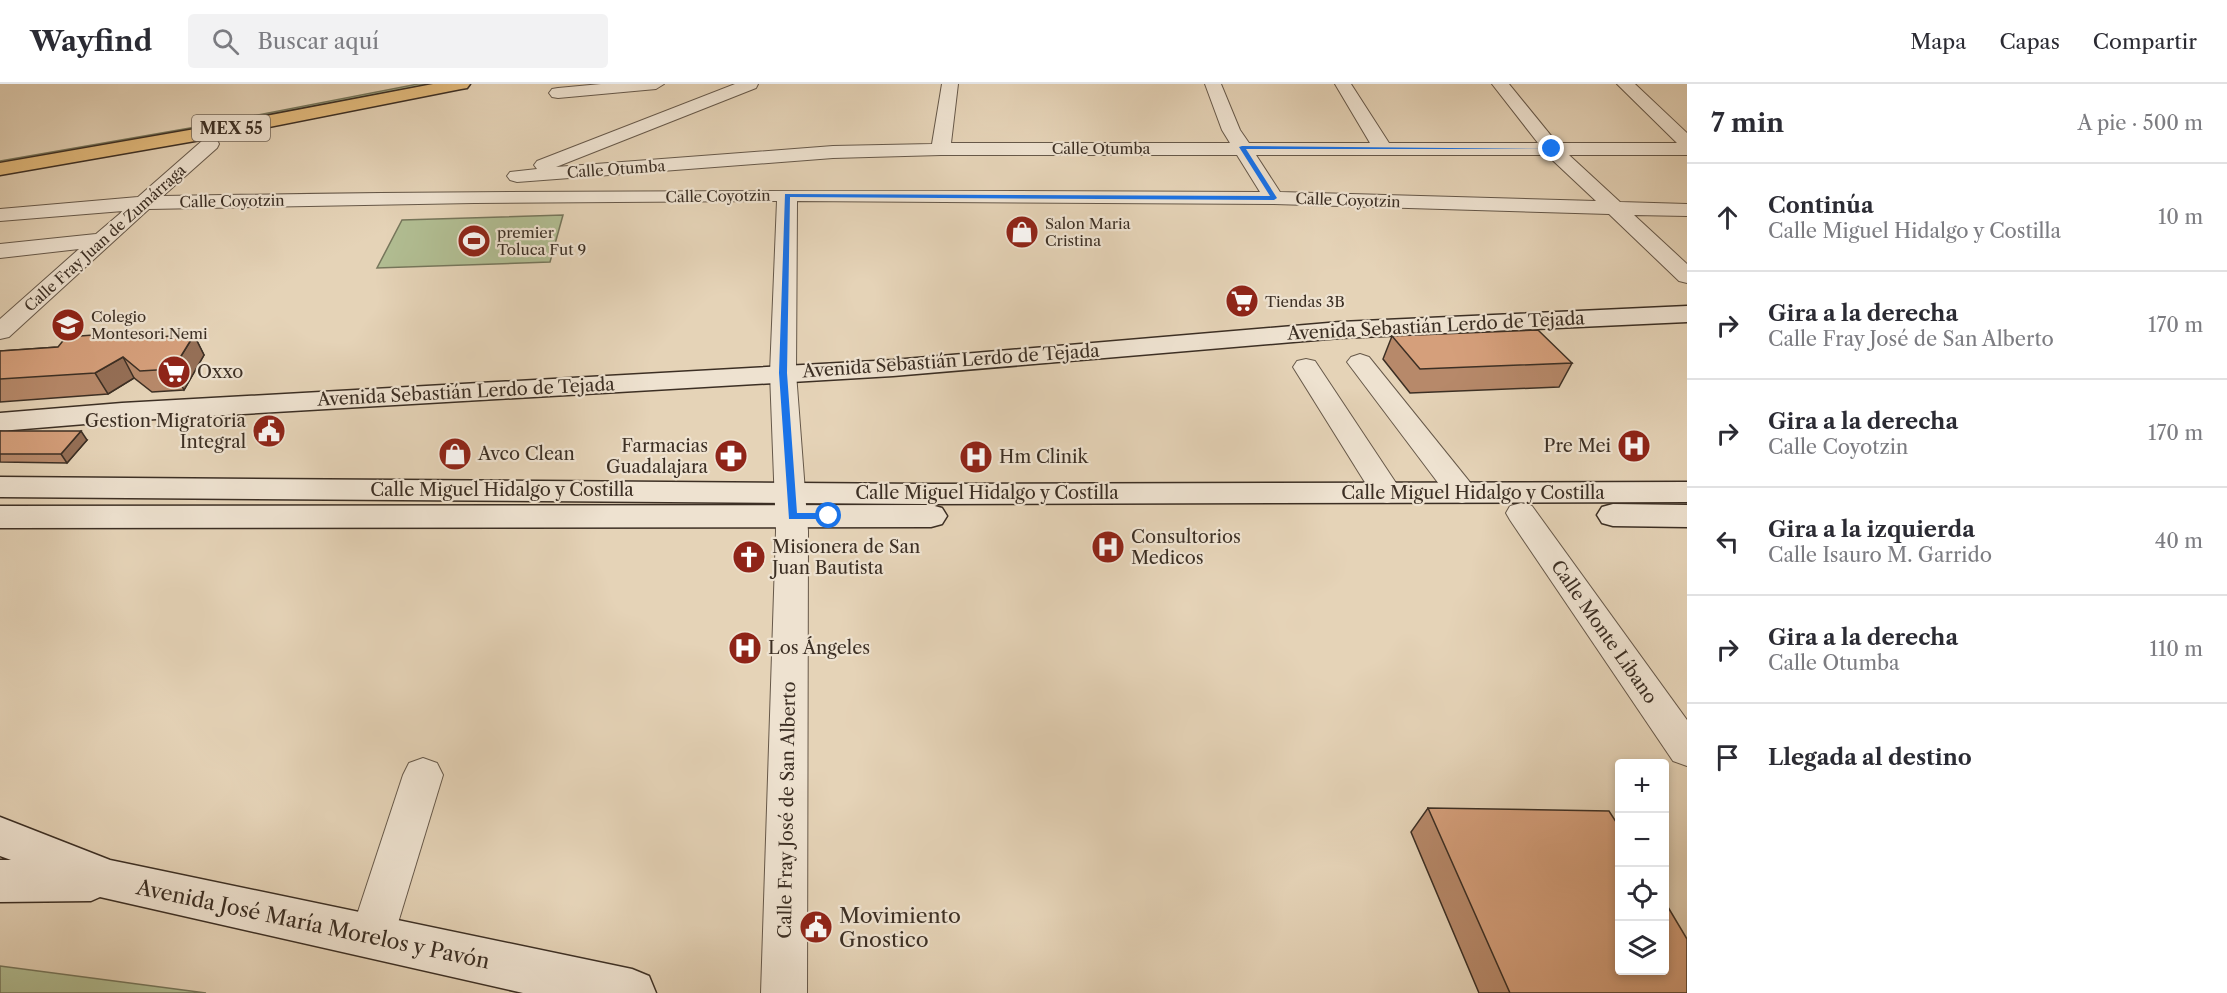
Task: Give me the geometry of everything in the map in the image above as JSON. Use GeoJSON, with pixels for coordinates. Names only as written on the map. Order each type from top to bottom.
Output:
{"type":"FeatureCollection","features":[{"type":"Feature","properties":{"kind":"highway","name":"MEX 55"},"geometry":{"type":"LineString","coordinates":[[0,158],[285,108],[398,84]]}},
{"type":"Feature","properties":{"kind":"highway","name":"MEX 55"},"geometry":{"type":"LineString","coordinates":[[0,169],[207,133],[461,84]]}},
{"type":"Feature","properties":{"kind":"main road","name":"Avenida Sebastián Lerdo de Tejada"},"geometry":{"type":"LineString","coordinates":[[0,422],[133,411],[905,367],[1340,330],[1687,314]]}},
{"type":"Feature","properties":{"kind":"main road","name":"Calle Miguel Hidalgo y Costilla"},"geometry":{"type":"LineString","coordinates":[[0,488],[791,504],[1687,516]]}},
{"type":"Feature","properties":{"kind":"main road","name":"Calle Miguel Hidalgo y Costilla"},"geometry":{"type":"LineString","coordinates":[[0,517],[791,504],[926,494],[1687,492]]}},
{"type":"Feature","properties":{"kind":"main road","name":"Avenida José María Morelos y Pavón"},"geometry":{"type":"LineString","coordinates":[[0,836],[109,880],[632,993]]}},
{"type":"Feature","properties":{"kind":"main road"},"geometry":{"type":"LineString","coordinates":[[0,881],[109,880]]}},
{"type":"Feature","properties":{"kind":"street"},"geometry":{"type":"LineString","coordinates":[[558,93],[656,84]]}},
{"type":"Feature","properties":{"kind":"street"},"geometry":{"type":"LineString","coordinates":[[474,196],[517,176],[750,84]]}},
{"type":"Feature","properties":{"kind":"street"},"geometry":{"type":"LineString","coordinates":[[941,149],[950,84]]}},
{"type":"Feature","properties":{"kind":"street"},"geometry":{"type":"LineString","coordinates":[[1213,84],[1231,130],[1274,198]]}},
{"type":"Feature","properties":{"kind":"street"},"geometry":{"type":"LineString","coordinates":[[1343,84],[1382,147]]}},
{"type":"Feature","properties":{"kind":"street"},"geometry":{"type":"LineString","coordinates":[[1500,84],[1552,149],[1687,276]]}},
{"type":"Feature","properties":{"kind":"street"},"geometry":{"type":"LineString","coordinates":[[1625,84],[1687,143]]}},
{"type":"Feature","properties":{"kind":"street","name":"Calle Fray Juan de Zumárraga"},"geometry":{"type":"LineString","coordinates":[[0,332],[210,144]]}},
{"type":"Feature","properties":{"kind":"street","name":"Calle Otumba"},"geometry":{"type":"LineString","coordinates":[[517,176],[833,152],[941,149],[1242,147],[1687,149]]}},
{"type":"Feature","properties":{"kind":"street","name":"Calle Coyotzin"},"geometry":{"type":"LineString","coordinates":[[0,215],[145,203],[474,196],[787,195],[1274,198],[1687,210]]}},
{"type":"Feature","properties":{"kind":"street","name":"Calle Fray José de San Alberto"},"geometry":{"type":"LineString","coordinates":[[784,993],[791,504],[783,373],[787,195]]}},
{"type":"Feature","properties":{"kind":"street"},"geometry":{"type":"LineString","coordinates":[[0,251],[103,240]]}},
{"type":"Feature","properties":{"kind":"street"},"geometry":{"type":"LineString","coordinates":[[1360,362],[1461,493]]}},
{"type":"Feature","properties":{"kind":"street"},"geometry":{"type":"LineString","coordinates":[[1306,368],[1387,493]]}},
{"type":"Feature","properties":{"kind":"street","name":"Calle Monte Líbano"},"geometry":{"type":"LineString","coordinates":[[1521,513],[1687,750]]}},
{"type":"Feature","properties":{"kind":"street"},"geometry":{"type":"LineString","coordinates":[[372,936],[423,775]]}},
{"type":"Feature","properties":{"kind":"green space"},"geometry":{"type":"Polygon","coordinates":[[[418,84],[453,84],[0,165],[0,161],[190,128],[418,84]]]}},
{"type":"Feature","properties":{"kind":"green space","name":"premier Toluca Fut 9"},"geometry":{"type":"Polygon","coordinates":[[[563,215],[550,262],[377,268],[402,220],[563,215]]]}},
{"type":"Feature","properties":{"kind":"green space"},"geometry":{"type":"Polygon","coordinates":[[[0,966],[206,993],[0,993],[0,966]]]}},
{"type":"Feature","properties":{"kind":"building"},"geometry":{"type":"Polygon","coordinates":[[[1538,330],[1572,363],[1420,369],[1392,336],[1538,330]]]}},
{"type":"Feature","properties":{"kind":"building"},"geometry":{"type":"Polygon","coordinates":[[[121,333],[118,339],[194,335],[173,369],[140,371],[123,357],[95,373],[0,379],[0,351],[58,347],[66,337],[121,333]]]}},
{"type":"Feature","properties":{"kind":"building"},"geometry":{"type":"Polygon","coordinates":[[[0,431],[81,431],[61,454],[0,454],[0,431]]]}},
{"type":"Feature","properties":{"kind":"building"},"geometry":{"type":"Polygon","coordinates":[[[1428,808],[1609,811],[1615,820],[1615,975],[1669,975],[1669,909],[1687,939],[1687,993],[1510,993],[1428,808]]]}},
{"type":"Feature","properties":{"kind":"place","name":"Salon Maria Cristina"},"geometry":{"type":"Point","coordinates":[1022,232]}},
{"type":"Feature","properties":{"kind":"place","name":"premier Toluca Fut 9"},"geometry":{"type":"Point","coordinates":[474,241]}},
{"type":"Feature","properties":{"kind":"place","name":"Tiendas 3B"},"geometry":{"type":"Point","coordinates":[1242,301]}},
{"type":"Feature","properties":{"kind":"place","name":"Colegio Montesori Nemi"},"geometry":{"type":"Point","coordinates":[68,325]}},
{"type":"Feature","properties":{"kind":"place","name":"Oxxo"},"geometry":{"type":"Point","coordinates":[174,372]}},
{"type":"Feature","properties":{"kind":"place","name":"Gestion Migratoria Integral"},"geometry":{"type":"Point","coordinates":[269,431]}},
{"type":"Feature","properties":{"kind":"place","name":"Pre Mei"},"geometry":{"type":"Point","coordinates":[1634,446]}},
{"type":"Feature","properties":{"kind":"place","name":"Avco Clean"},"geometry":{"type":"Point","coordinates":[455,454]}},
{"type":"Feature","properties":{"kind":"place","name":"Farmacias Guadalajara"},"geometry":{"type":"Point","coordinates":[731,456]}},
{"type":"Feature","properties":{"kind":"place","name":"Hm Clinik"},"geometry":{"type":"Point","coordinates":[976,457]}},
{"type":"Feature","properties":{"kind":"place","name":"Consultorios Medicos"},"geometry":{"type":"Point","coordinates":[1108,547]}},
{"type":"Feature","properties":{"kind":"place","name":"Misionera de San Juan Bautista"},"geometry":{"type":"Point","coordinates":[749,557]}},
{"type":"Feature","properties":{"kind":"place","name":"Los Ángeles"},"geometry":{"type":"Point","coordinates":[745,648]}},
{"type":"Feature","properties":{"kind":"place","name":"Movimiento Gnostico"},"geometry":{"type":"Point","coordinates":[816,927]}},
{"type":"Feature","properties":{"kind":"route"},"geometry":{"type":"LineString","coordinates":[[829,516],[792,516],[783,373],[787,195],[1274,198],[1242,147],[1552,149]]}}]}
